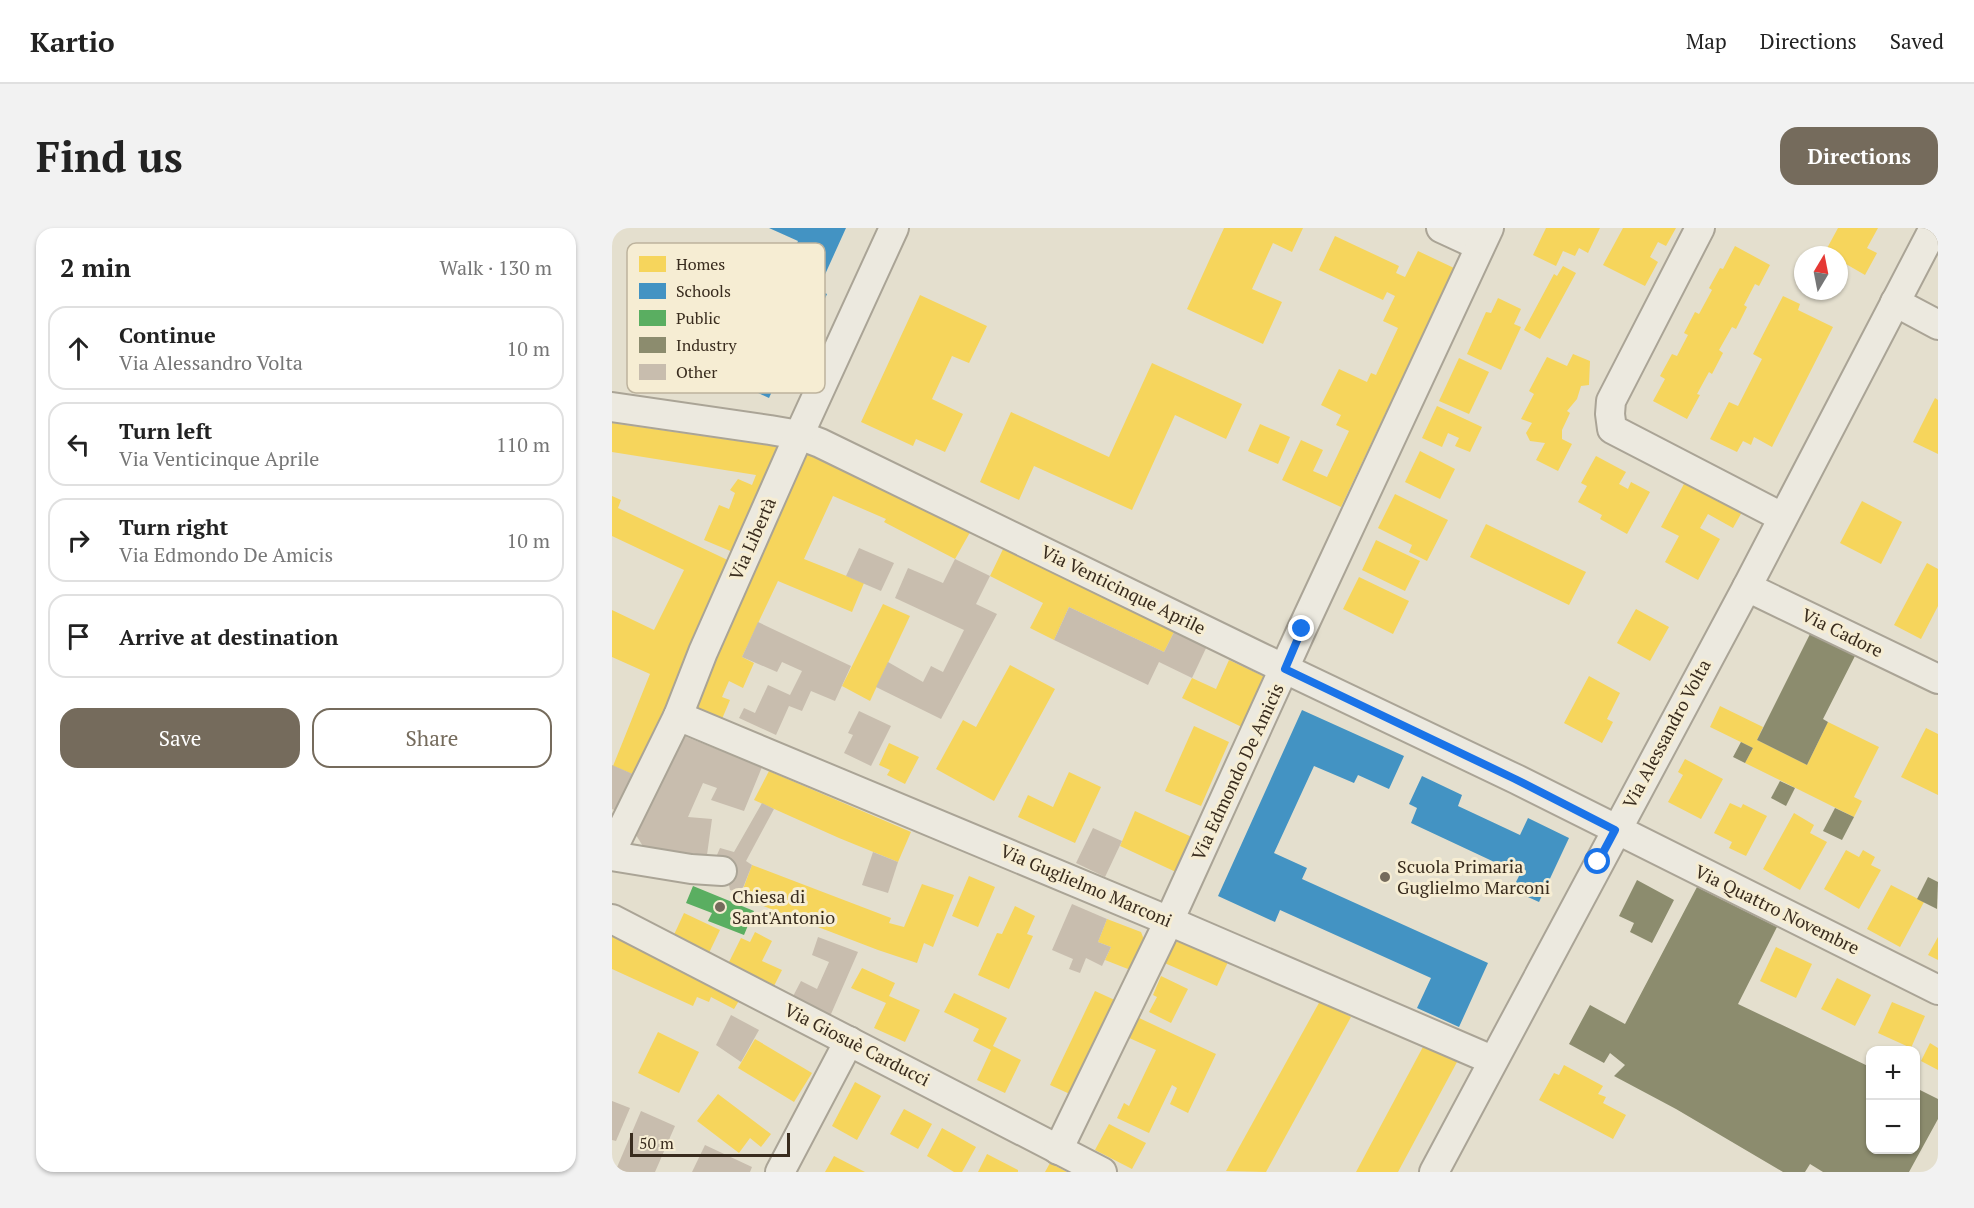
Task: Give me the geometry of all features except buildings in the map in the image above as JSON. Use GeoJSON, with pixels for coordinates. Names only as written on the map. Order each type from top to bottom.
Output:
{"type":"FeatureCollection","features":[{"type":"Feature","properties":{"kind":"street","name":"Via Libertà"},"geometry":{"type":"LineString","coordinates":[[825,378],[894,228]]}},
{"type":"Feature","properties":{"kind":"street"},"geometry":{"type":"LineString","coordinates":[[1441,228],[1485,237]]}},
{"type":"Feature","properties":{"kind":"street"},"geometry":{"type":"LineString","coordinates":[[1700,228],[1611,401],[1612,429],[1782,517]]}},
{"type":"Feature","properties":{"kind":"street","name":"Via Alessandro Volta"},"geometry":{"type":"LineString","coordinates":[[1434,1172],[1747,586],[1934,228]]}},
{"type":"Feature","properties":{"kind":"street","name":"Via Edmondo De Amicis"},"geometry":{"type":"LineString","coordinates":[[1058,1150],[1169,921],[1485,237]]}},
{"type":"Feature","properties":{"kind":"street"},"geometry":{"type":"LineString","coordinates":[[1895,302],[1938,325]]}},
{"type":"Feature","properties":{"kind":"street","name":"Via Libertà"},"geometry":{"type":"LineString","coordinates":[[612,850],[678,716],[703,652],[818,393]]}},
{"type":"Feature","properties":{"kind":"street","name":"Via Venticinque Aprile"},"geometry":{"type":"LineString","coordinates":[[612,407],[799,435],[820,443],[1505,774],[1615,830]]}},
{"type":"Feature","properties":{"kind":"street","name":"Via Cadore"},"geometry":{"type":"LineString","coordinates":[[1747,586],[1938,679]]}},
{"type":"Feature","properties":{"kind":"street","name":"Via Guglielmo Marconi"},"geometry":{"type":"LineString","coordinates":[[678,716],[1169,921],[1492,1060]]}},
{"type":"Feature","properties":{"kind":"street","name":"Via Quattro Novembre"},"geometry":{"type":"LineString","coordinates":[[1615,830],[1938,990]]}},
{"type":"Feature","properties":{"kind":"street"},"geometry":{"type":"LineString","coordinates":[[612,856],[691,869],[722,871]]}},
{"type":"Feature","properties":{"kind":"street","name":"Via Giosuè Carducci"},"geometry":{"type":"LineString","coordinates":[[612,919],[1102,1172]]}},
{"type":"Feature","properties":{"kind":"street"},"geometry":{"type":"LineString","coordinates":[[780,1172],[849,1041]]}},
{"type":"Feature","properties":{"kind":"place","name":"Scuola Primaria Guglielmo Marconi"},"geometry":{"type":"Point","coordinates":[1385,877]}},
{"type":"Feature","properties":{"kind":"place","name":"Chiesa di Sant'Antonio"},"geometry":{"type":"Point","coordinates":[720,907]}},
{"type":"Feature","properties":{"kind":"route"},"geometry":{"type":"LineString","coordinates":[[1302,629],[1285,669],[1515,779],[1615,830],[1598,862]]}}]}
